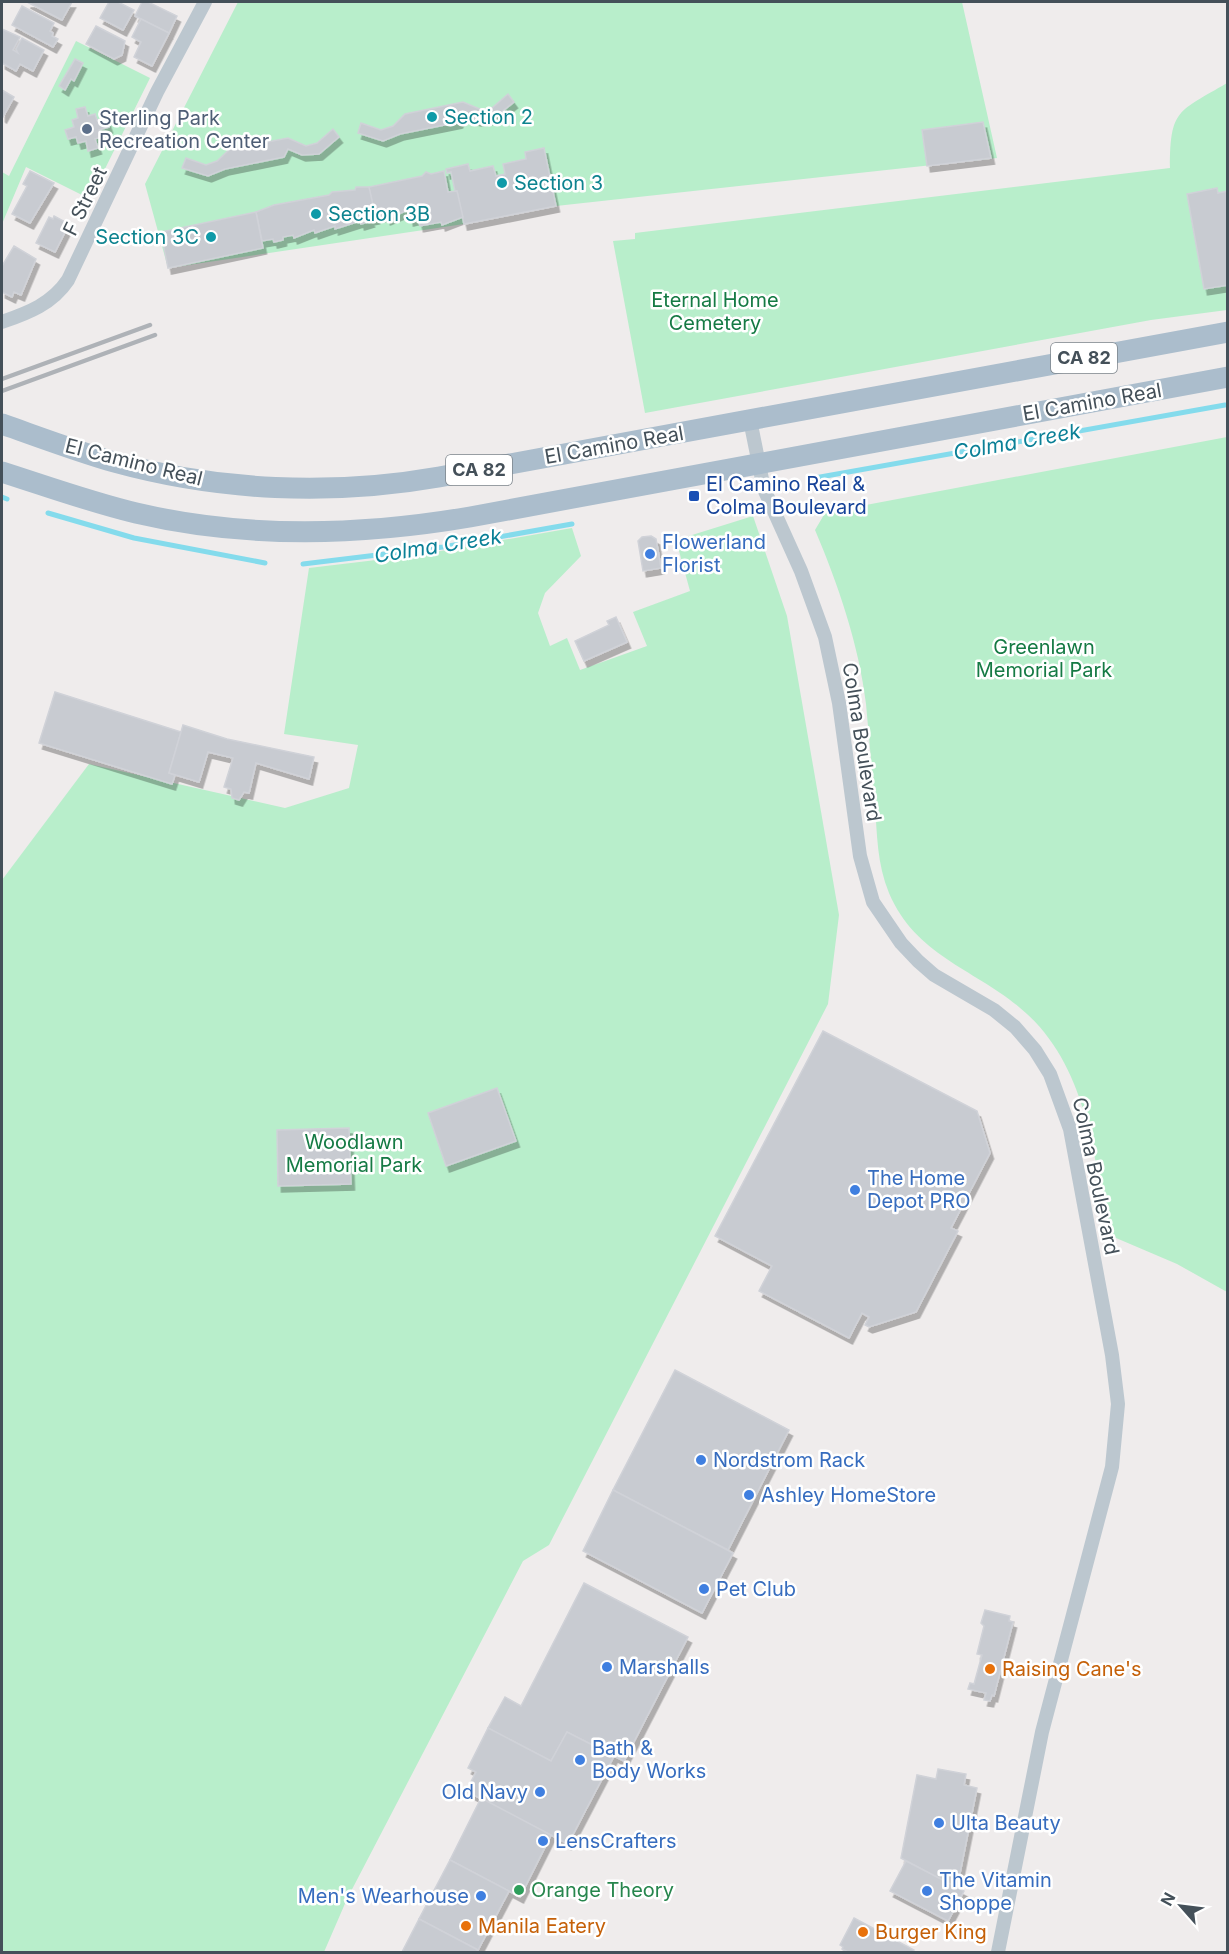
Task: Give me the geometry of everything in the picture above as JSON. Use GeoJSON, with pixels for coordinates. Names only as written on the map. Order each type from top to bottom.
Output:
{"type":"FeatureCollection","features":[{"type":"Feature","properties":{"kind":"main road","name":"El Camino Real"},"geometry":{"type":"LineString","coordinates":[[2,424],[114,462],[167,474],[240,485],[312,488],[422,480],[1227,332]]}},
{"type":"Feature","properties":{"kind":"main road","name":"El Camino Real"},"geometry":{"type":"LineString","coordinates":[[2,472],[101,504],[153,517],[243,530],[316,533],[425,525],[1227,377]]}},
{"type":"Feature","properties":{"kind":"street","name":"F Street"},"geometry":{"type":"LineString","coordinates":[[2,322],[43,305],[58,295],[68,280],[157,92],[205,2]]}},
{"type":"Feature","properties":{"kind":"street","name":"Colma Boulevard"},"geometry":{"type":"LineString","coordinates":[[750,420],[764,489],[801,571],[825,638],[839,703],[860,856],[873,902],[884,921],[918,961],[934,975],[994,1010],[1015,1027],[1035,1050],[1050,1074],[1070,1129],[1112,1355],[1118,1404],[1112,1467],[1044,1723],[998,1953]]}},
{"type":"Feature","properties":{"kind":"green space"},"geometry":{"type":"Polygon","coordinates":[[[238,2],[962,2],[997,158],[556,206],[464,224],[168,268],[145,184],[238,2]]]}},
{"type":"Feature","properties":{"kind":"green space"},"geometry":{"type":"Polygon","coordinates":[[[76,41],[150,78],[93,193],[89,196],[82,195],[26,167],[2,224],[2,172],[9,176],[76,41]]]}},
{"type":"Feature","properties":{"kind":"green space","name":"Eternal Home Cemetery"},"geometry":{"type":"Polygon","coordinates":[[[1227,83],[1227,310],[1151,320],[645,413],[613,241],[635,239],[635,233],[1170,168],[1172,134],[1180,114],[1197,100],[1227,83]]]}},
{"type":"Feature","properties":{"kind":"green space","name":"Greenlawn Memorial Park"},"geometry":{"type":"Polygon","coordinates":[[[1228,437],[1227,1292],[1177,1264],[1109,1235],[1093,1146],[1076,1088],[1047,1036],[1027,1014],[1009,999],[951,962],[916,934],[901,915],[889,893],[877,838],[863,682],[853,637],[832,572],[815,530],[828,508],[850,508],[1228,437]]]}},
{"type":"Feature","properties":{"kind":"green space","name":"Woodlawn Memorial Park"},"geometry":{"type":"Polygon","coordinates":[[[753,516],[787,616],[839,915],[828,1004],[549,1545],[523,1561],[347,1899],[324,1952],[2,1952],[2,880],[89,764],[285,808],[349,788],[358,745],[284,734],[309,568],[418,555],[572,528],[581,556],[545,593],[538,613],[550,646],[567,638],[580,670],[647,646],[633,612],[690,591],[676,540],[753,516]]]}},
{"type":"Feature","properties":{"kind":"building"},"geometry":{"type":"Polygon","coordinates":[[[27,2],[72,2],[62,20],[27,2]]]}},
{"type":"Feature","properties":{"kind":"building"},"geometry":{"type":"Polygon","coordinates":[[[109,2],[118,2],[134,10],[123,30],[100,18],[109,2]]]}},
{"type":"Feature","properties":{"kind":"building"},"geometry":{"type":"Polygon","coordinates":[[[142,2],[148,2],[177,16],[169,33],[135,16],[142,2]]]}},
{"type":"Feature","properties":{"kind":"building"},"geometry":{"type":"Polygon","coordinates":[[[22,6],[54,23],[50,31],[53,33],[52,36],[58,39],[53,47],[12,25],[22,6]]]}},
{"type":"Feature","properties":{"kind":"building"},"geometry":{"type":"Polygon","coordinates":[[[141,19],[169,33],[152,66],[134,57],[141,42],[132,37],[141,19]]]}},
{"type":"Feature","properties":{"kind":"building"},"geometry":{"type":"Polygon","coordinates":[[[96,26],[125,41],[122,55],[114,59],[86,44],[96,26]]]}},
{"type":"Feature","properties":{"kind":"building"},"geometry":{"type":"Polygon","coordinates":[[[2,29],[20,37],[13,50],[18,53],[16,49],[22,38],[44,50],[33,71],[20,64],[16,71],[2,63],[2,29]]]}},
{"type":"Feature","properties":{"kind":"building"},"geometry":{"type":"Polygon","coordinates":[[[75,59],[83,63],[74,81],[71,79],[65,90],[59,86],[75,59]]]}},
{"type":"Feature","properties":{"kind":"building"},"geometry":{"type":"Polygon","coordinates":[[[2,90],[14,97],[3,117],[2,116],[2,90]]]}},
{"type":"Feature","properties":{"kind":"building","name":"Section 2"},"geometry":{"type":"Polygon","coordinates":[[[508,94],[514,102],[494,118],[477,120],[463,114],[459,122],[400,134],[383,141],[358,133],[361,123],[381,130],[393,126],[405,114],[463,102],[482,110],[492,108],[508,94]]]}},
{"type":"Feature","properties":{"kind":"building","name":"Sterling Park Recreation Center"},"geometry":{"type":"Polygon","coordinates":[[[85,107],[88,116],[95,114],[97,120],[106,118],[109,127],[99,130],[101,137],[95,139],[98,148],[88,151],[86,141],[78,143],[76,137],[68,139],[65,130],[74,127],[72,120],[78,118],[76,109],[85,107]]]}},
{"type":"Feature","properties":{"kind":"building"},"geometry":{"type":"Polygon","coordinates":[[[983,122],[991,158],[927,166],[922,130],[983,122]]]}},
{"type":"Feature","properties":{"kind":"building"},"geometry":{"type":"Polygon","coordinates":[[[333,129],[339,137],[319,154],[302,155],[288,149],[284,157],[225,169],[208,176],[182,168],[186,158],[206,165],[217,161],[230,149],[288,138],[306,146],[317,143],[333,129]]]}},
{"type":"Feature","properties":{"kind":"building","name":"Section 3"},"geometry":{"type":"Polygon","coordinates":[[[544,148],[556,206],[464,224],[451,172],[447,173],[446,169],[468,164],[470,171],[493,166],[496,176],[505,174],[503,164],[526,159],[525,152],[544,148]]]}},
{"type":"Feature","properties":{"kind":"building"},"geometry":{"type":"Polygon","coordinates":[[[30,171],[54,183],[30,223],[12,214],[27,186],[23,184],[30,171]]]}},
{"type":"Feature","properties":{"kind":"building"},"geometry":{"type":"Polygon","coordinates":[[[444,171],[448,192],[457,191],[463,217],[442,225],[441,222],[420,226],[418,218],[410,220],[408,210],[387,219],[386,215],[375,217],[369,187],[422,176],[426,172],[431,174],[444,171]]]}},
{"type":"Feature","properties":{"kind":"building","name":"Section 3B"},"geometry":{"type":"Polygon","coordinates":[[[356,187],[369,187],[376,218],[370,219],[371,221],[361,224],[360,221],[335,229],[335,226],[315,233],[314,230],[294,238],[293,235],[283,237],[283,240],[274,242],[273,239],[262,241],[256,212],[274,205],[329,195],[332,192],[355,190],[356,187]]]}},
{"type":"Feature","properties":{"kind":"building"},"geometry":{"type":"Polygon","coordinates":[[[1217,188],[1218,193],[1228,191],[1228,285],[1204,289],[1187,194],[1217,188]]]}},
{"type":"Feature","properties":{"kind":"building","name":"Section 3C"},"geometry":{"type":"Polygon","coordinates":[[[256,212],[263,248],[168,268],[161,232],[256,212]]]}},
{"type":"Feature","properties":{"kind":"building"},"geometry":{"type":"Polygon","coordinates":[[[54,216],[69,224],[55,252],[36,243],[49,217],[53,219],[54,216]]]}},
{"type":"Feature","properties":{"kind":"building"},"geometry":{"type":"Polygon","coordinates":[[[14,246],[36,259],[21,295],[14,292],[12,297],[2,292],[2,266],[14,246]]]}},
{"type":"Feature","properties":{"kind":"building","name":"Flowerland Florist"},"geometry":{"type":"Polygon","coordinates":[[[651,536],[656,539],[661,568],[643,571],[638,541],[642,537],[651,536]]]}},
{"type":"Feature","properties":{"kind":"building"},"geometry":{"type":"Polygon","coordinates":[[[616,617],[627,642],[584,661],[575,641],[609,625],[607,621],[616,617]]]}},
{"type":"Feature","properties":{"kind":"building"},"geometry":{"type":"Polygon","coordinates":[[[55,692],[181,732],[169,773],[175,775],[172,784],[39,743],[55,692]]]}},
{"type":"Feature","properties":{"kind":"building"},"geometry":{"type":"Polygon","coordinates":[[[183,725],[227,739],[314,757],[309,779],[256,763],[249,793],[244,792],[239,800],[232,798],[231,789],[224,787],[233,758],[208,752],[199,782],[169,773],[183,725]]]}},
{"type":"Feature","properties":{"kind":"building","name":"The Home Depot PRO"},"geometry":{"type":"Polygon","coordinates":[[[823,1031],[977,1111],[990,1153],[951,1228],[958,1231],[916,1312],[869,1327],[865,1325],[869,1317],[862,1313],[849,1338],[759,1291],[772,1266],[715,1236],[823,1031]]]}},
{"type":"Feature","properties":{"kind":"building"},"geometry":{"type":"Polygon","coordinates":[[[497,1088],[516,1141],[446,1166],[428,1113],[497,1088]]]}},
{"type":"Feature","properties":{"kind":"building"},"geometry":{"type":"Polygon","coordinates":[[[349,1128],[351,1184],[278,1186],[277,1130],[349,1128]]]}},
{"type":"Feature","properties":{"kind":"building","name":"Nordstrom Rack"},"geometry":{"type":"Polygon","coordinates":[[[675,1370],[789,1430],[728,1550],[613,1490],[675,1370]]]}},
{"type":"Feature","properties":{"kind":"building"},"geometry":{"type":"Polygon","coordinates":[[[613,1490],[733,1553],[702,1613],[583,1551],[613,1490]]]}},
{"type":"Feature","properties":{"kind":"building","name":"Marshalls"},"geometry":{"type":"Polygon","coordinates":[[[584,1583],[688,1637],[624,1761],[567,1732],[551,1761],[488,1728],[505,1697],[521,1706],[584,1583]]]}},
{"type":"Feature","properties":{"kind":"building","name":"Raising Cane's"},"geometry":{"type":"Polygon","coordinates":[[[985,1610],[1010,1616],[1009,1621],[1013,1622],[994,1696],[992,1695],[990,1701],[984,1700],[986,1693],[968,1689],[970,1683],[974,1684],[982,1655],[977,1654],[984,1626],[981,1623],[985,1610]]]}},
{"type":"Feature","properties":{"kind":"building"},"geometry":{"type":"Polygon","coordinates":[[[488,1728],[551,1761],[567,1732],[614,1756],[568,1844],[466,1791],[476,1772],[468,1768],[488,1728]]]}},
{"type":"Feature","properties":{"kind":"building","name":"Ulta Beauty"},"geometry":{"type":"Polygon","coordinates":[[[938,1769],[966,1774],[964,1785],[977,1788],[957,1888],[901,1858],[917,1775],[936,1779],[938,1769]]]}},
{"type":"Feature","properties":{"kind":"building"},"geometry":{"type":"Polygon","coordinates":[[[481,1798],[551,1835],[520,1897],[450,1860],[481,1798]]]}},
{"type":"Feature","properties":{"kind":"building"},"geometry":{"type":"Polygon","coordinates":[[[450,1860],[509,1891],[478,1950],[419,1919],[450,1860]]]}},
{"type":"Feature","properties":{"kind":"building","name":"The Vitamin Shoppe"},"geometry":{"type":"Polygon","coordinates":[[[906,1861],[964,1891],[948,1921],[890,1891],[906,1861]]]}},
{"type":"Feature","properties":{"kind":"building","name":"Burger King"},"geometry":{"type":"Polygon","coordinates":[[[854,1918],[914,1950],[913,1952],[848,1952],[842,1949],[840,1945],[854,1918]]]}},
{"type":"Feature","properties":{"kind":"building"},"geometry":{"type":"Polygon","coordinates":[[[419,1919],[478,1950],[476,1952],[402,1952],[419,1919]]]}},
{"type":"Feature","properties":{"kind":"waterway","name":"Colma Creek"},"geometry":{"type":"LineString","coordinates":[[809,479],[1225,405]]}},
{"type":"Feature","properties":{"kind":"waterway","name":"Colma Creek"},"geometry":{"type":"LineString","coordinates":[[2,497],[7,499]]}},
{"type":"Feature","properties":{"kind":"waterway","name":"Colma Creek"},"geometry":{"type":"LineString","coordinates":[[48,513],[134,538],[265,563]]}},
{"type":"Feature","properties":{"kind":"waterway","name":"Colma Creek"},"geometry":{"type":"LineString","coordinates":[[303,564],[443,547],[572,524]]}},
{"type":"Feature","properties":{"kind":"railway"},"geometry":{"type":"LineString","coordinates":[[2,379],[150,325]]}},
{"type":"Feature","properties":{"kind":"railway"},"geometry":{"type":"LineString","coordinates":[[2,391],[155,335]]}},
{"type":"Feature","properties":{"kind":"place","name":"Section 2"},"geometry":{"type":"Point","coordinates":[432,117]}},
{"type":"Feature","properties":{"kind":"place","name":"Sterling Park Recreation Center"},"geometry":{"type":"Point","coordinates":[87,129]}},
{"type":"Feature","properties":{"kind":"place","name":"Section 3"},"geometry":{"type":"Point","coordinates":[502,183]}},
{"type":"Feature","properties":{"kind":"place","name":"Section 3B"},"geometry":{"type":"Point","coordinates":[316,214]}},
{"type":"Feature","properties":{"kind":"place","name":"Section 3C"},"geometry":{"type":"Point","coordinates":[211,237]}},
{"type":"Feature","properties":{"kind":"place","name":"El Camino Real & Colma Boulevard"},"geometry":{"type":"Point","coordinates":[694,496]}},
{"type":"Feature","properties":{"kind":"place","name":"Flowerland Florist"},"geometry":{"type":"Point","coordinates":[650,554]}},
{"type":"Feature","properties":{"kind":"place","name":"The Home Depot PRO"},"geometry":{"type":"Point","coordinates":[855,1190]}},
{"type":"Feature","properties":{"kind":"place","name":"Nordstrom Rack"},"geometry":{"type":"Point","coordinates":[701,1460]}},
{"type":"Feature","properties":{"kind":"place","name":"Ashley HomeStore"},"geometry":{"type":"Point","coordinates":[749,1495]}},
{"type":"Feature","properties":{"kind":"place","name":"Pet Club"},"geometry":{"type":"Point","coordinates":[704,1589]}},
{"type":"Feature","properties":{"kind":"place","name":"Marshalls"},"geometry":{"type":"Point","coordinates":[607,1667]}},
{"type":"Feature","properties":{"kind":"place","name":"Raising Cane's"},"geometry":{"type":"Point","coordinates":[990,1669]}},
{"type":"Feature","properties":{"kind":"place","name":"Bath & Body Works"},"geometry":{"type":"Point","coordinates":[580,1760]}},
{"type":"Feature","properties":{"kind":"place","name":"Old Navy"},"geometry":{"type":"Point","coordinates":[540,1792]}},
{"type":"Feature","properties":{"kind":"place","name":"Ulta Beauty"},"geometry":{"type":"Point","coordinates":[939,1823]}},
{"type":"Feature","properties":{"kind":"place","name":"LensCrafters"},"geometry":{"type":"Point","coordinates":[543,1841]}},
{"type":"Feature","properties":{"kind":"place","name":"Orange Theory"},"geometry":{"type":"Point","coordinates":[519,1890]}},
{"type":"Feature","properties":{"kind":"place","name":"The Vitamin Shoppe"},"geometry":{"type":"Point","coordinates":[927,1891]}},
{"type":"Feature","properties":{"kind":"place","name":"Men's Wearhouse"},"geometry":{"type":"Point","coordinates":[481,1896]}},
{"type":"Feature","properties":{"kind":"place","name":"Manila Eatery"},"geometry":{"type":"Point","coordinates":[466,1926]}},
{"type":"Feature","properties":{"kind":"place","name":"Burger King"},"geometry":{"type":"Point","coordinates":[863,1932]}}]}
